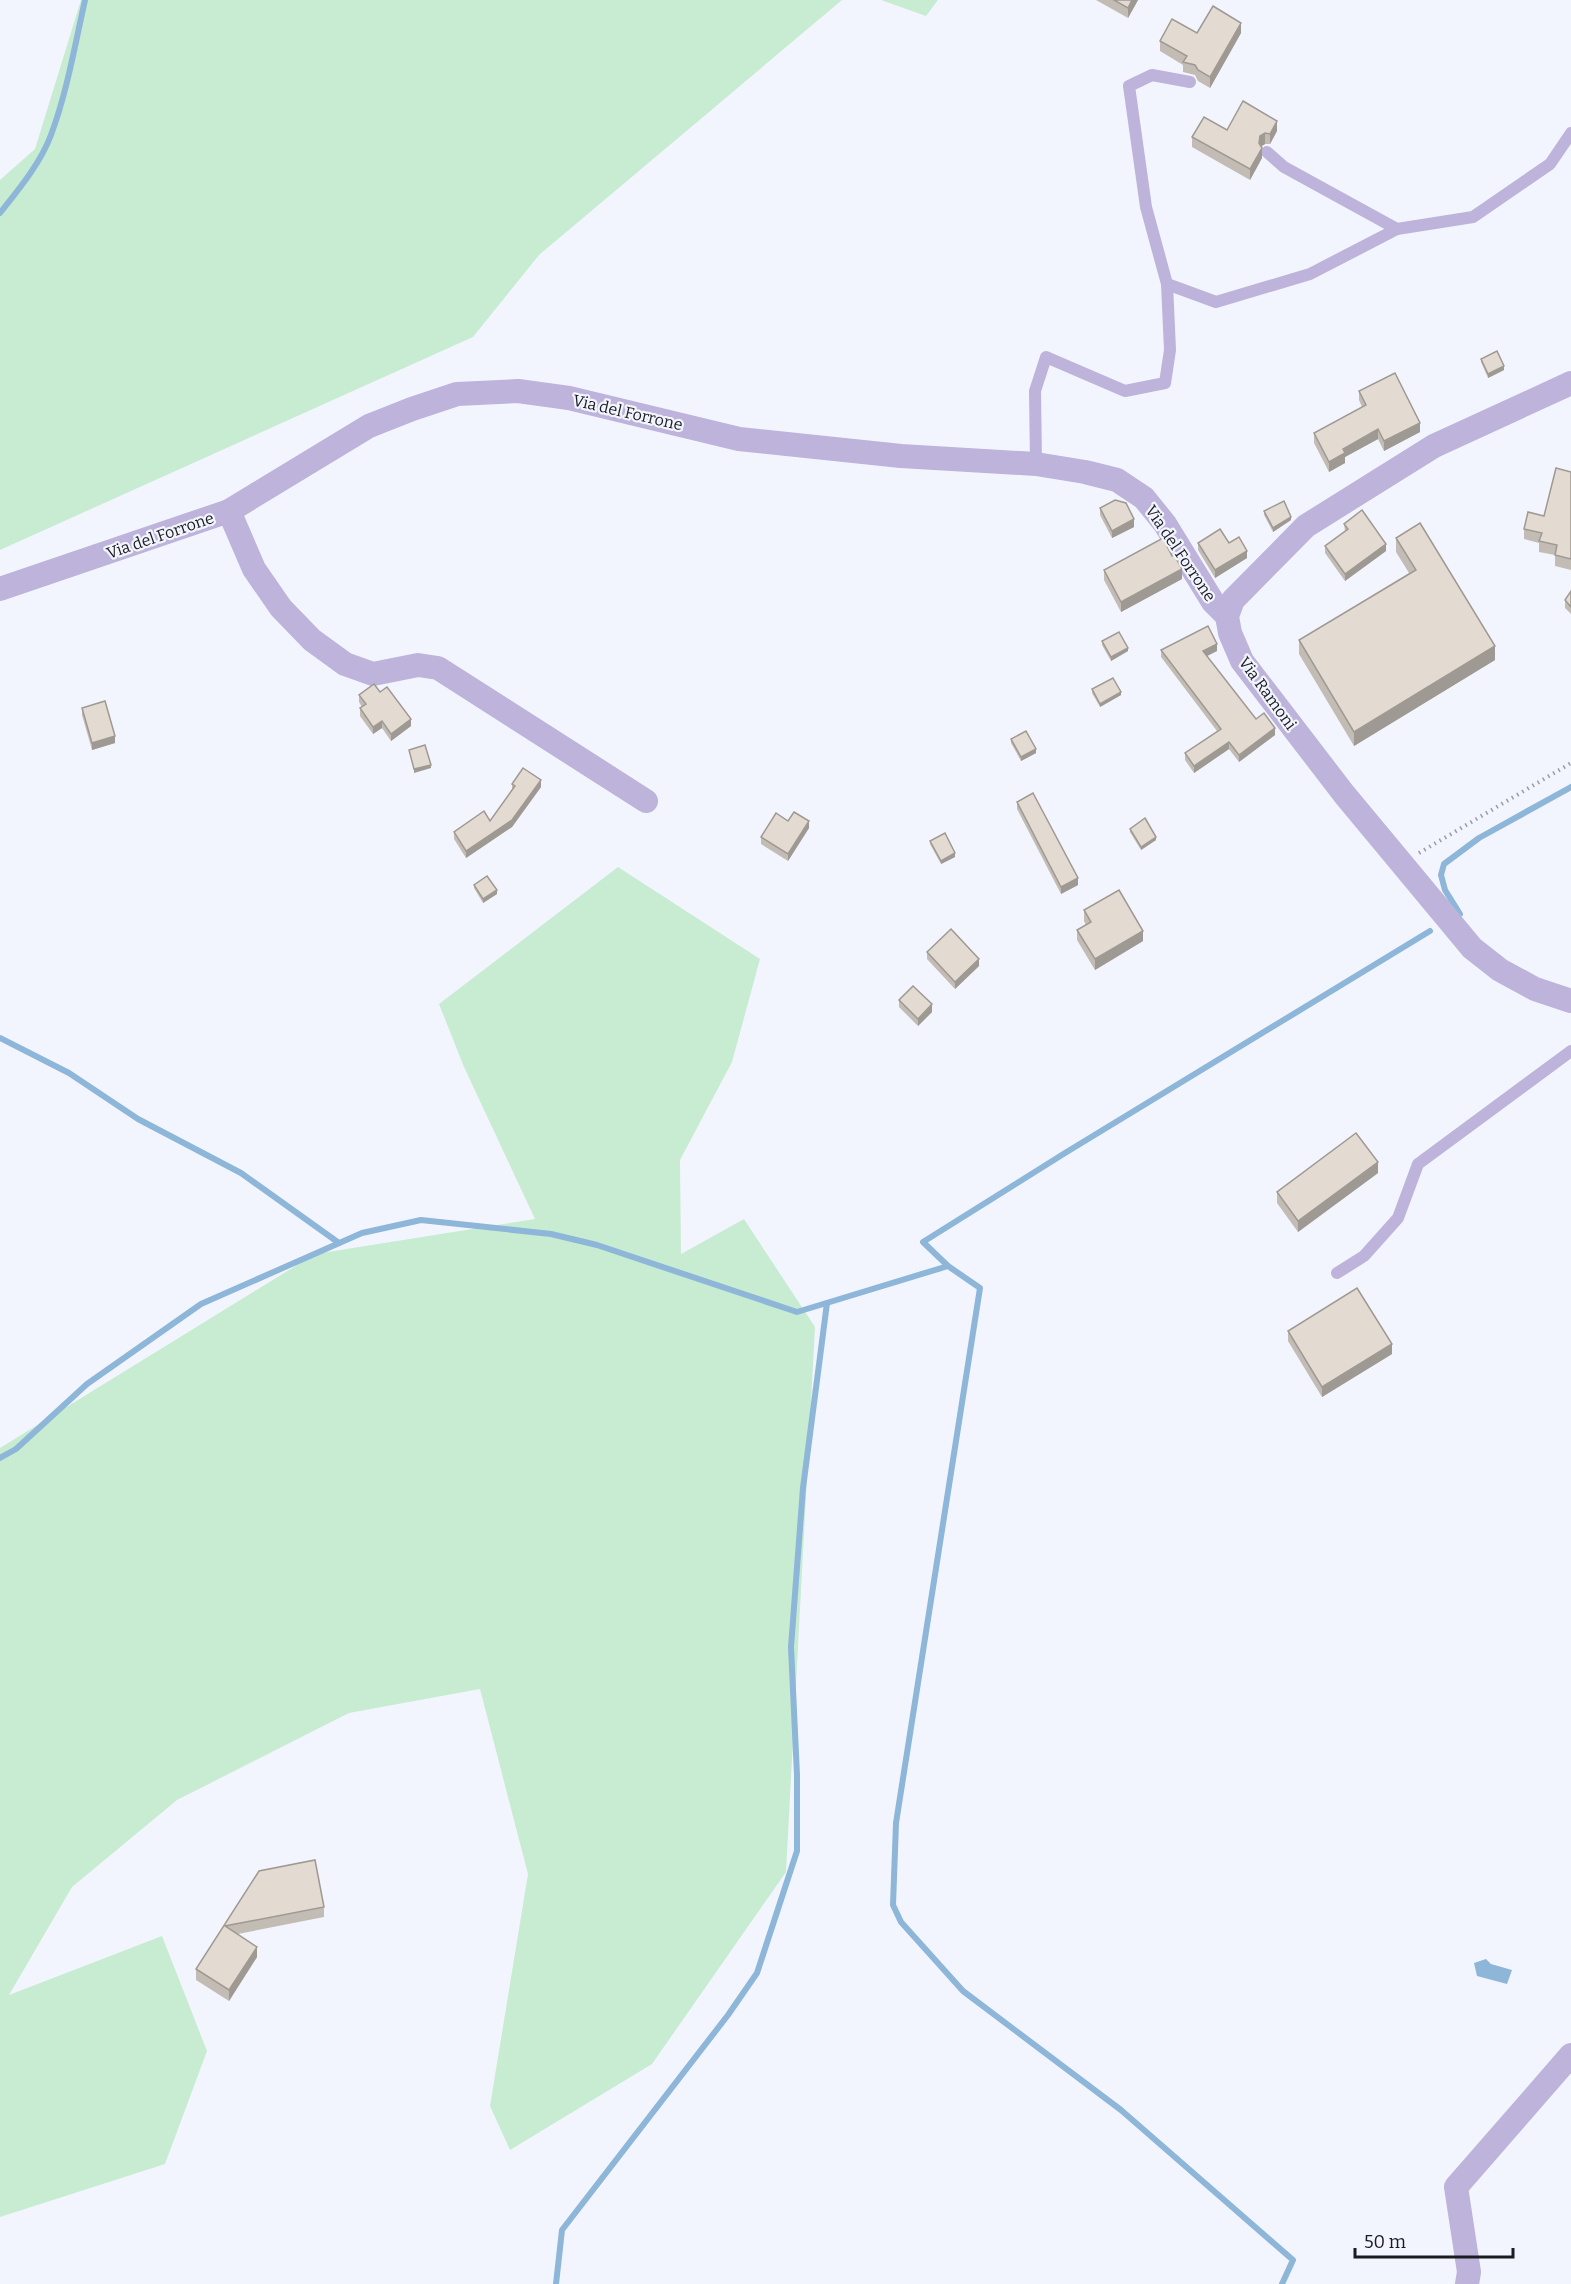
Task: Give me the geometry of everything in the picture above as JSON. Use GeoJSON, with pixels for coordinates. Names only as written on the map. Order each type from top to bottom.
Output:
{"type":"FeatureCollection","features":[{"type":"Feature","properties":{"kind":"street"},"geometry":{"type":"LineString","coordinates":[[1227,616],[1233,600],[1306,526],[1434,446],[1571,383]]}},
{"type":"Feature","properties":{"kind":"street","name":"Via del Forrone"},"geometry":{"type":"LineString","coordinates":[[0,589],[229,511],[369,426],[457,394],[518,391],[569,398],[739,439],[901,456],[1036,464],[1117,480],[1144,498],[1165,524],[1213,602],[1227,616]]}},
{"type":"Feature","properties":{"kind":"street"},"geometry":{"type":"LineString","coordinates":[[229,511],[254,568],[281,608],[312,640],[345,664],[373,674],[418,665],[438,668],[646,801]]}},
{"type":"Feature","properties":{"kind":"street","name":"Via Ramoni"},"geometry":{"type":"LineString","coordinates":[[1227,616],[1230,633],[1242,661],[1344,794],[1472,948],[1500,970],[1535,989],[1571,1002]]}},
{"type":"Feature","properties":{"kind":"street"},"geometry":{"type":"LineString","coordinates":[[1467,2284],[1469,2272],[1456,2187],[1571,2055]]}},
{"type":"Feature","properties":{"kind":"lane"},"geometry":{"type":"LineString","coordinates":[[1036,464],[1035,391],[1046,357],[1125,391],[1165,383],[1170,350],[1167,284],[1146,207],[1129,86],[1152,75],[1190,82]]}},
{"type":"Feature","properties":{"kind":"lane"},"geometry":{"type":"LineString","coordinates":[[1167,284],[1216,302],[1310,274],[1397,229],[1473,217],[1550,164],[1571,133]]}},
{"type":"Feature","properties":{"kind":"lane"},"geometry":{"type":"LineString","coordinates":[[1267,152],[1284,167],[1397,229]]}},
{"type":"Feature","properties":{"kind":"lane"},"geometry":{"type":"LineString","coordinates":[[1337,1273],[1364,1256],[1398,1218],[1418,1164],[1571,1051]]}},
{"type":"Feature","properties":{"kind":"path"},"geometry":{"type":"LineString","coordinates":[[1403,863],[1571,763]]}},
{"type":"Feature","properties":{"kind":"green space"},"geometry":{"type":"Polygon","coordinates":[[[81,0],[842,0],[539,255],[473,337],[0,550],[0,180],[35,149],[81,0]]]}},
{"type":"Feature","properties":{"kind":"green space"},"geometry":{"type":"Polygon","coordinates":[[[881,0],[938,0],[926,16],[881,0]]]}},
{"type":"Feature","properties":{"kind":"green space"},"geometry":{"type":"Polygon","coordinates":[[[618,867],[760,959],[732,1062],[680,1160],[681,1254],[744,1219],[815,1327],[786,1872],[652,2064],[510,2150],[490,2106],[528,1874],[480,1689],[349,1713],[177,1800],[72,1887],[9,1995],[162,1936],[207,2051],[165,2164],[0,2217],[0,1448],[315,1254],[535,1219],[464,1067],[439,1004],[618,867]]]}},
{"type":"Feature","properties":{"kind":"water"},"geometry":{"type":"Polygon","coordinates":[[[1486,1959],[1491,1964],[1512,1970],[1507,1984],[1477,1976],[1474,1963],[1486,1959]]]}},
{"type":"Feature","properties":{"kind":"building"},"geometry":{"type":"Polygon","coordinates":[[[1114,0],[1132,0],[1128,8],[1114,0]]]}},
{"type":"Feature","properties":{"kind":"building"},"geometry":{"type":"Polygon","coordinates":[[[1213,6],[1241,23],[1210,77],[1198,70],[1195,65],[1183,62],[1187,56],[1160,41],[1172,19],[1197,33],[1213,6]]]}},
{"type":"Feature","properties":{"kind":"building"},"geometry":{"type":"Polygon","coordinates":[[[1243,101],[1277,121],[1270,134],[1265,133],[1260,136],[1259,143],[1262,148],[1250,169],[1192,137],[1204,117],[1227,130],[1243,101]]]}},
{"type":"Feature","properties":{"kind":"building"},"geometry":{"type":"Polygon","coordinates":[[[1497,351],[1504,366],[1488,374],[1481,359],[1497,351]]]}},
{"type":"Feature","properties":{"kind":"building"},"geometry":{"type":"Polygon","coordinates":[[[1395,373],[1420,423],[1384,441],[1378,429],[1343,449],[1345,453],[1329,462],[1314,433],[1366,405],[1359,391],[1395,373]]]}},
{"type":"Feature","properties":{"kind":"building"},"geometry":{"type":"Polygon","coordinates":[[[1556,468],[1571,472],[1571,559],[1555,555],[1557,545],[1539,541],[1542,533],[1524,529],[1528,512],[1544,516],[1556,468]]]}},
{"type":"Feature","properties":{"kind":"building"},"geometry":{"type":"Polygon","coordinates":[[[1115,500],[1126,503],[1134,519],[1112,531],[1100,508],[1115,500]]]}},
{"type":"Feature","properties":{"kind":"building"},"geometry":{"type":"Polygon","coordinates":[[[1284,501],[1291,517],[1273,528],[1264,511],[1284,501]]]}},
{"type":"Feature","properties":{"kind":"building"},"geometry":{"type":"Polygon","coordinates":[[[1362,510],[1386,544],[1345,574],[1325,546],[1348,529],[1344,524],[1362,510]]]}},
{"type":"Feature","properties":{"kind":"building"},"geometry":{"type":"Polygon","coordinates":[[[1420,523],[1495,646],[1354,732],[1299,640],[1416,570],[1396,538],[1420,523]]]}},
{"type":"Feature","properties":{"kind":"building"},"geometry":{"type":"Polygon","coordinates":[[[1220,529],[1229,543],[1239,537],[1247,551],[1215,570],[1198,543],[1220,529]]]}},
{"type":"Feature","properties":{"kind":"building"},"geometry":{"type":"Polygon","coordinates":[[[1163,538],[1182,569],[1121,602],[1104,570],[1163,538]]]}},
{"type":"Feature","properties":{"kind":"building"},"geometry":{"type":"Polygon","coordinates":[[[1571,591],[1571,607],[1565,600],[1571,591]]]}},
{"type":"Feature","properties":{"kind":"building"},"geometry":{"type":"Polygon","coordinates":[[[1208,626],[1217,644],[1203,651],[1256,719],[1264,713],[1275,728],[1239,755],[1229,742],[1194,766],[1185,753],[1221,729],[1161,650],[1208,626]]]}},
{"type":"Feature","properties":{"kind":"building"},"geometry":{"type":"Polygon","coordinates":[[[1119,632],[1128,648],[1111,657],[1102,641],[1119,632]]]}},
{"type":"Feature","properties":{"kind":"building"},"geometry":{"type":"Polygon","coordinates":[[[1113,678],[1121,692],[1100,704],[1092,689],[1113,678]]]}},
{"type":"Feature","properties":{"kind":"building"},"geometry":{"type":"Polygon","coordinates":[[[374,684],[380,692],[387,687],[411,719],[391,734],[382,721],[373,727],[360,708],[366,704],[359,695],[374,684]]]}},
{"type":"Feature","properties":{"kind":"building"},"geometry":{"type":"Polygon","coordinates":[[[105,701],[115,736],[92,743],[82,708],[105,701]]]}},
{"type":"Feature","properties":{"kind":"building"},"geometry":{"type":"Polygon","coordinates":[[[1026,731],[1036,749],[1021,757],[1011,739],[1026,731]]]}},
{"type":"Feature","properties":{"kind":"building"},"geometry":{"type":"Polygon","coordinates":[[[425,745],[431,765],[414,769],[409,750],[425,745]]]}},
{"type":"Feature","properties":{"kind":"building"},"geometry":{"type":"Polygon","coordinates":[[[523,768],[541,780],[512,820],[466,851],[454,832],[484,811],[490,821],[515,786],[512,784],[523,768]]]}},
{"type":"Feature","properties":{"kind":"building"},"geometry":{"type":"Polygon","coordinates":[[[1033,793],[1078,878],[1061,887],[1017,802],[1033,793]]]}},
{"type":"Feature","properties":{"kind":"building"},"geometry":{"type":"Polygon","coordinates":[[[794,812],[809,821],[788,854],[761,837],[776,813],[788,821],[794,812]]]}},
{"type":"Feature","properties":{"kind":"building"},"geometry":{"type":"Polygon","coordinates":[[[1145,818],[1156,837],[1141,847],[1130,829],[1145,818]]]}},
{"type":"Feature","properties":{"kind":"building"},"geometry":{"type":"Polygon","coordinates":[[[945,833],[955,853],[941,861],[930,841],[945,833]]]}},
{"type":"Feature","properties":{"kind":"building"},"geometry":{"type":"Polygon","coordinates":[[[487,876],[497,890],[483,899],[474,885],[487,876]]]}},
{"type":"Feature","properties":{"kind":"building"},"geometry":{"type":"Polygon","coordinates":[[[1119,890],[1143,931],[1095,959],[1077,930],[1091,922],[1084,910],[1119,890]]]}},
{"type":"Feature","properties":{"kind":"building"},"geometry":{"type":"Polygon","coordinates":[[[951,929],[979,959],[955,982],[927,952],[951,929]]]}},
{"type":"Feature","properties":{"kind":"building"},"geometry":{"type":"Polygon","coordinates":[[[913,986],[932,1004],[918,1019],[899,1000],[913,986]]]}},
{"type":"Feature","properties":{"kind":"building"},"geometry":{"type":"Polygon","coordinates":[[[1356,1133],[1378,1162],[1298,1221],[1277,1192],[1356,1133]]]}},
{"type":"Feature","properties":{"kind":"building"},"geometry":{"type":"Polygon","coordinates":[[[1357,1288],[1392,1344],[1322,1387],[1288,1331],[1357,1288]]]}},
{"type":"Feature","properties":{"kind":"building"},"geometry":{"type":"Polygon","coordinates":[[[315,1860],[324,1907],[225,1926],[257,1947],[229,1990],[196,1969],[259,1871],[315,1860]]]}},
{"type":"Feature","properties":{"kind":"waterway"},"geometry":{"type":"LineString","coordinates":[[0,213],[35,166],[51,135],[66,85],[85,0]]}},
{"type":"Feature","properties":{"kind":"waterway"},"geometry":{"type":"LineString","coordinates":[[1460,914],[1445,890],[1441,875],[1444,864],[1479,838],[1571,787]]}},
{"type":"Feature","properties":{"kind":"waterway"},"geometry":{"type":"LineString","coordinates":[[1282,2284],[1293,2260],[1121,2110],[963,1991],[901,1922],[893,1905],[896,1823],[980,1288],[948,1266],[923,1242],[1430,931]]}},
{"type":"Feature","properties":{"kind":"waterway"},"geometry":{"type":"LineString","coordinates":[[0,1038],[69,1073],[138,1119],[241,1173],[339,1243]]}},
{"type":"Feature","properties":{"kind":"waterway"},"geometry":{"type":"LineString","coordinates":[[0,1458],[16,1449],[87,1384],[201,1304],[362,1233],[421,1220],[551,1234],[597,1245],[797,1312],[948,1266]]}},
{"type":"Feature","properties":{"kind":"waterway"},"geometry":{"type":"LineString","coordinates":[[556,2284],[562,2230],[728,2015],[757,1973],[797,1851],[797,1775],[791,1647],[803,1488],[827,1303]]}}]}
